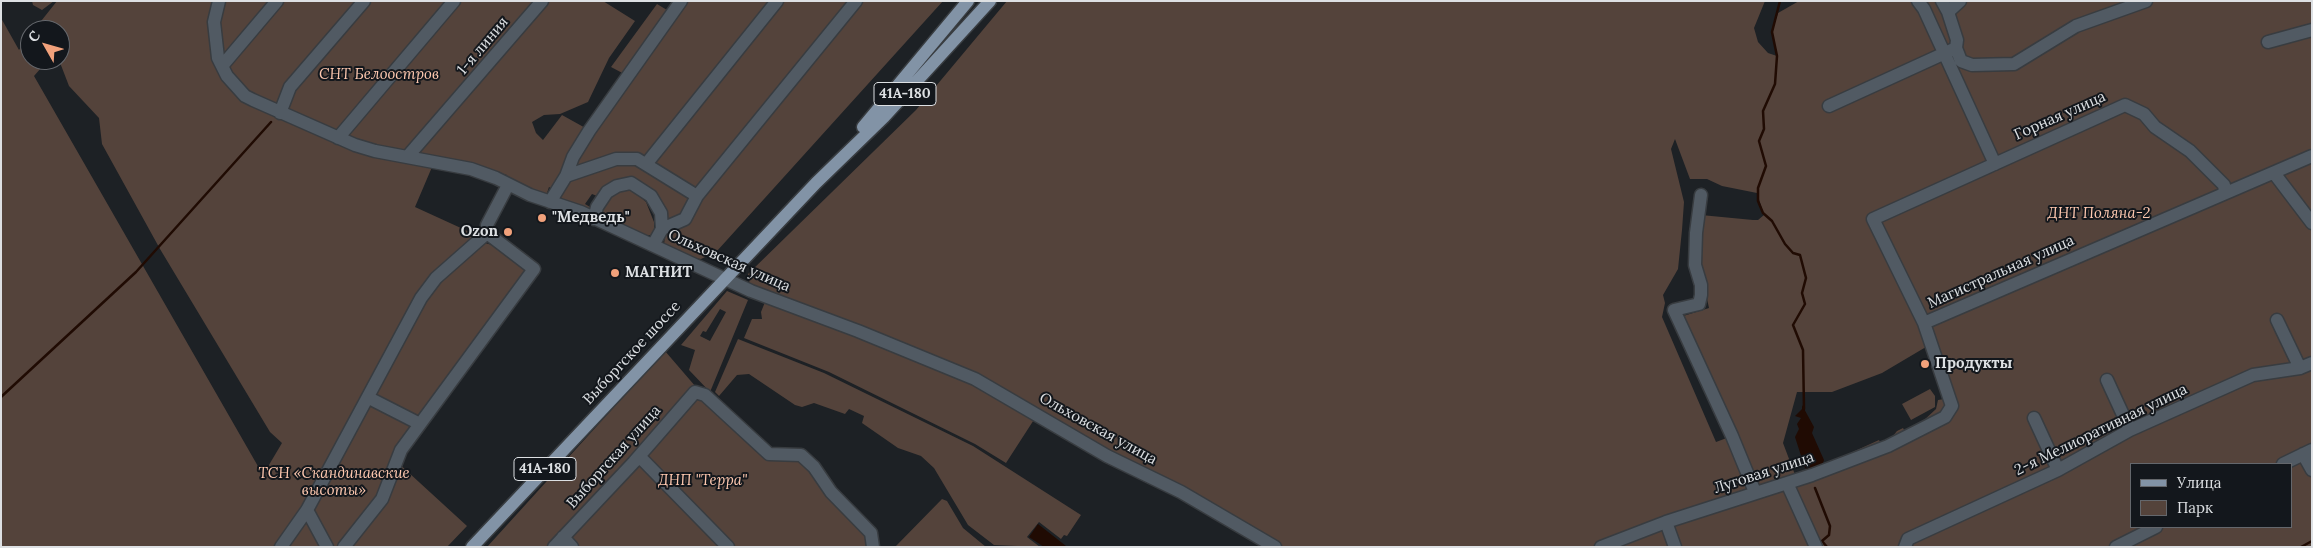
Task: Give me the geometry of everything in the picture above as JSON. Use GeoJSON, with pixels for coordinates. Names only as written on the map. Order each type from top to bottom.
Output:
{"type":"FeatureCollection","features":[{"type":"Feature","properties":{"kind":"main road","name":"Выборгское шоссе"},"geometry":{"type":"LineString","coordinates":[[816,182],[968,1]]}},
{"type":"Feature","properties":{"kind":"main road","name":"Выборгское шоссе"},"geometry":{"type":"LineString","coordinates":[[472,547],[816,182],[884,117],[990,1]]}},
{"type":"Feature","properties":{"kind":"street","name":"Ольховская улица"},"geometry":{"type":"LineString","coordinates":[[219,1],[214,22],[217,50],[227,76],[245,96],[280,114],[375,151],[471,169],[497,178],[508,185],[653,245],[724,279],[975,379],[1116,460],[1182,492],[1275,547]]}},
{"type":"Feature","properties":{"kind":"street"},"geometry":{"type":"LineString","coordinates":[[222,66],[277,1]]}},
{"type":"Feature","properties":{"kind":"street"},"geometry":{"type":"LineString","coordinates":[[280,114],[290,87],[364,1]]}},
{"type":"Feature","properties":{"kind":"street"},"geometry":{"type":"LineString","coordinates":[[338,138],[454,1]]}},
{"type":"Feature","properties":{"kind":"street","name":"1-я линия"},"geometry":{"type":"LineString","coordinates":[[408,156],[542,1]]}},
{"type":"Feature","properties":{"kind":"street"},"geometry":{"type":"LineString","coordinates":[[550,202],[566,176],[572,157],[589,130],[681,1]]}},
{"type":"Feature","properties":{"kind":"street"},"geometry":{"type":"LineString","coordinates":[[647,163],[777,1]]}},
{"type":"Feature","properties":{"kind":"street"},"geometry":{"type":"LineString","coordinates":[[662,228],[685,219],[697,196],[856,1]]}},
{"type":"Feature","properties":{"kind":"street"},"geometry":{"type":"LineString","coordinates":[[1918,1],[1924,9],[1995,164]]}},
{"type":"Feature","properties":{"kind":"street"},"geometry":{"type":"LineString","coordinates":[[1960,1],[1945,6],[1957,40],[1956,48],[1961,61],[1972,65],[2014,64],[2076,26],[2146,1]]}},
{"type":"Feature","properties":{"kind":"street"},"geometry":{"type":"LineString","coordinates":[[2268,42],[2312,30]]}},
{"type":"Feature","properties":{"kind":"street"},"geometry":{"type":"LineString","coordinates":[[1829,106],[1956,48]]}},
{"type":"Feature","properties":{"kind":"street","name":"Горная улица"},"geometry":{"type":"LineString","coordinates":[[1924,323],[1873,219],[2125,105],[2144,114],[2155,127],[2190,151],[2224,185],[2225,192]]}},
{"type":"Feature","properties":{"kind":"street","name":"Магистральная улица"},"geometry":{"type":"LineString","coordinates":[[1924,323],[2312,156]]}},
{"type":"Feature","properties":{"kind":"street"},"geometry":{"type":"LineString","coordinates":[[566,176],[616,159],[637,159],[647,163],[697,196]]}},
{"type":"Feature","properties":{"kind":"street"},"geometry":{"type":"LineString","coordinates":[[2274,173],[2312,223]]}},
{"type":"Feature","properties":{"kind":"street"},"geometry":{"type":"LineString","coordinates":[[594,219],[597,207],[607,192],[617,186],[631,183],[651,196],[661,213],[662,228],[653,245]]}},
{"type":"Feature","properties":{"kind":"street"},"geometry":{"type":"LineString","coordinates":[[281,547],[307,510],[369,398],[421,298],[436,278],[487,233],[487,224],[508,185]]}},
{"type":"Feature","properties":{"kind":"street"},"geometry":{"type":"LineString","coordinates":[[1701,195],[1696,233],[1695,265],[1701,295],[1699,304],[1674,310],[1732,436],[1755,492]]}},
{"type":"Feature","properties":{"kind":"street"},"geometry":{"type":"LineString","coordinates":[[344,547],[382,499],[401,450],[534,268],[487,233]]}},
{"type":"Feature","properties":{"kind":"street"},"geometry":{"type":"LineString","coordinates":[[2277,320],[2300,368]]}},
{"type":"Feature","properties":{"kind":"street","name":"Луговая улица"},"geometry":{"type":"LineString","coordinates":[[1601,547],[1666,522],[1812,475],[1887,446],[1935,424],[1944,417],[1952,406],[1924,323]]}},
{"type":"Feature","properties":{"kind":"street","name":"2-я Мелиоративная улица"},"geometry":{"type":"LineString","coordinates":[[1907,543],[2058,470],[2130,430],[2253,375],[2300,368],[2312,363]]}},
{"type":"Feature","properties":{"kind":"street"},"geometry":{"type":"LineString","coordinates":[[2107,380],[2130,430]]}},
{"type":"Feature","properties":{"kind":"street","name":"Выборгская улица"},"geometry":{"type":"LineString","coordinates":[[554,547],[639,456],[686,399],[695,392],[705,396],[769,454],[801,455],[814,467],[831,492],[871,533],[873,547]]}},
{"type":"Feature","properties":{"kind":"street"},"geometry":{"type":"LineString","coordinates":[[369,398],[420,424]]}},
{"type":"Feature","properties":{"kind":"street"},"geometry":{"type":"LineString","coordinates":[[2034,418],[2058,470]]}},
{"type":"Feature","properties":{"kind":"street"},"geometry":{"type":"LineString","coordinates":[[2285,463],[2308,452],[2312,470]]}},
{"type":"Feature","properties":{"kind":"street"},"geometry":{"type":"LineString","coordinates":[[639,456],[728,547]]}},
{"type":"Feature","properties":{"kind":"street"},"geometry":{"type":"LineString","coordinates":[[1787,483],[1816,547]]}},
{"type":"Feature","properties":{"kind":"street"},"geometry":{"type":"LineString","coordinates":[[307,510],[327,547]]}},
{"type":"Feature","properties":{"kind":"street"},"geometry":{"type":"LineString","coordinates":[[1666,522],[1675,547]]}},
{"type":"Feature","properties":{"kind":"street"},"geometry":{"type":"LineString","coordinates":[[2116,547],[2154,528]]}},
{"type":"Feature","properties":{"kind":"street"},"geometry":{"type":"LineString","coordinates":[[563,537],[572,547]]}},
{"type":"Feature","properties":{"kind":"green space"},"geometry":{"type":"Polygon","coordinates":[[[32,1],[54,1],[42,10],[33,5],[32,1]]]}},
{"type":"Feature","properties":{"kind":"green space"},"geometry":{"type":"Polygon","coordinates":[[[57,1],[603,1],[635,21],[609,58],[588,102],[560,114],[544,115],[532,122],[536,133],[543,140],[562,115],[589,130],[628,76],[611,67],[657,4],[672,13],[680,1],[943,1],[717,251],[701,259],[685,257],[664,245],[666,224],[632,181],[602,198],[592,194],[585,204],[595,210],[592,213],[559,201],[562,196],[549,187],[546,196],[506,178],[507,175],[435,160],[415,207],[474,234],[485,243],[510,250],[534,269],[396,461],[467,526],[447,547],[1,547],[1,18],[19,50],[20,49],[20,70],[39,70],[34,76],[263,475],[282,443],[270,432],[160,249],[102,144],[99,118],[69,86],[63,70],[70,70],[70,20],[42,20],[57,1]]]}},
{"type":"Feature","properties":{"kind":"green space","name":"ДНТ Поляна-2"},"geometry":{"type":"Polygon","coordinates":[[[1007,1],[1765,1],[1754,28],[1758,42],[1768,53],[1777,56],[1772,32],[1778,13],[1799,1],[2312,1],[2312,547],[1275,547],[1037,415],[1006,463],[975,444],[829,372],[744,338],[752,319],[762,319],[761,312],[767,297],[751,291],[748,274],[916,110],[1007,1]],[[1675,139],[1671,149],[1684,202],[1682,230],[1678,269],[1663,295],[1665,303],[1662,317],[1716,442],[1732,436],[1680,317],[1709,308],[1699,262],[1701,215],[1758,220],[1764,215],[1757,193],[1722,186],[1707,179],[1690,179],[1675,139]],[[1931,344],[1882,373],[1832,392],[1797,392],[1783,443],[1797,480],[1849,461],[1846,455],[1879,440],[1883,448],[1897,431],[1903,428],[1908,437],[1916,433],[1912,426],[1923,421],[1936,409],[1938,400],[1944,399],[1939,387],[1945,383],[1931,344]]]}},
{"type":"Feature","properties":{"kind":"green space"},"geometry":{"type":"Polygon","coordinates":[[[627,189],[637,194],[646,202],[654,222],[654,235],[645,235],[599,216],[608,194],[627,189]]]}},
{"type":"Feature","properties":{"kind":"green space"},"geometry":{"type":"Polygon","coordinates":[[[727,291],[748,300],[710,392],[689,370],[695,350],[681,345],[727,291]],[[720,309],[706,332],[703,331],[700,336],[710,341],[726,312],[720,309]]]}},
{"type":"Feature","properties":{"kind":"green space"},"geometry":{"type":"Polygon","coordinates":[[[738,339],[824,373],[973,446],[1081,515],[1067,536],[1064,535],[1061,539],[1039,522],[1027,537],[1040,547],[994,545],[968,525],[934,468],[921,456],[898,448],[862,423],[864,416],[849,409],[845,414],[814,403],[802,407],[795,405],[749,374],[737,375],[719,396],[715,392],[738,339]]]}},
{"type":"Feature","properties":{"kind":"green space","name":"ДНП \"Терра\""},"geometry":{"type":"Polygon","coordinates":[[[665,351],[702,394],[769,454],[801,455],[871,533],[873,547],[487,547],[665,351]]]}},
{"type":"Feature","properties":{"kind":"green space"},"geometry":{"type":"Polygon","coordinates":[[[1930,389],[1935,396],[1935,407],[1911,420],[1902,404],[1930,389]]]}},
{"type":"Feature","properties":{"kind":"green space"},"geometry":{"type":"Polygon","coordinates":[[[942,499],[947,501],[963,528],[986,547],[895,547],[942,499]]]}},
{"type":"Feature","properties":{"kind":"shaded area"},"geometry":{"type":"Polygon","coordinates":[[[1802,405],[1814,427],[1812,433],[1824,460],[1822,466],[1811,470],[1805,468],[1795,437],[1799,429],[1797,424],[1801,418],[1795,416],[1802,409],[1802,405]]]}},
{"type":"Feature","properties":{"kind":"shaded area"},"geometry":{"type":"Polygon","coordinates":[[[1038,524],[1066,546],[1076,547],[1044,547],[1029,537],[1038,524]]]}},
{"type":"Feature","properties":{"kind":"waterway"},"geometry":{"type":"LineString","coordinates":[[1780,1],[1772,32],[1777,56],[1775,84],[1763,111],[1764,129],[1759,141],[1766,166],[1758,188],[1758,201],[1763,213],[1772,221],[1785,244],[1793,253],[1800,255],[1806,278],[1802,293],[1805,304],[1793,325],[1803,350],[1804,409]]}},
{"type":"Feature","properties":{"kind":"waterway"},"geometry":{"type":"LineString","coordinates":[[1,397],[136,272],[271,122]]}},
{"type":"Feature","properties":{"kind":"waterway"},"geometry":{"type":"LineString","coordinates":[[1815,488],[1830,526],[1829,535],[1822,541],[1827,547]]}},
{"type":"Feature","properties":{"kind":"waterway"},"geometry":{"type":"LineString","coordinates":[[2301,547],[2312,541]]}},
{"type":"Feature","properties":{"kind":"place","name":"\"Медведь\""},"geometry":{"type":"Point","coordinates":[542,218]}},
{"type":"Feature","properties":{"kind":"place","name":"Ozon"},"geometry":{"type":"Point","coordinates":[508,232]}},
{"type":"Feature","properties":{"kind":"place","name":"МАГНИТ"},"geometry":{"type":"Point","coordinates":[615,273]}},
{"type":"Feature","properties":{"kind":"place","name":"Продукты"},"geometry":{"type":"Point","coordinates":[1925,364]}},
{"type":"Feature","properties":{"kind":"park label","name":"СНТ Белоостров"},"geometry":{"type":"Point","coordinates":[379,75]}},
{"type":"Feature","properties":{"kind":"park label","name":"ТСН «Скандинавские высоты»"},"geometry":{"type":"Point","coordinates":[334,482]}}]}
